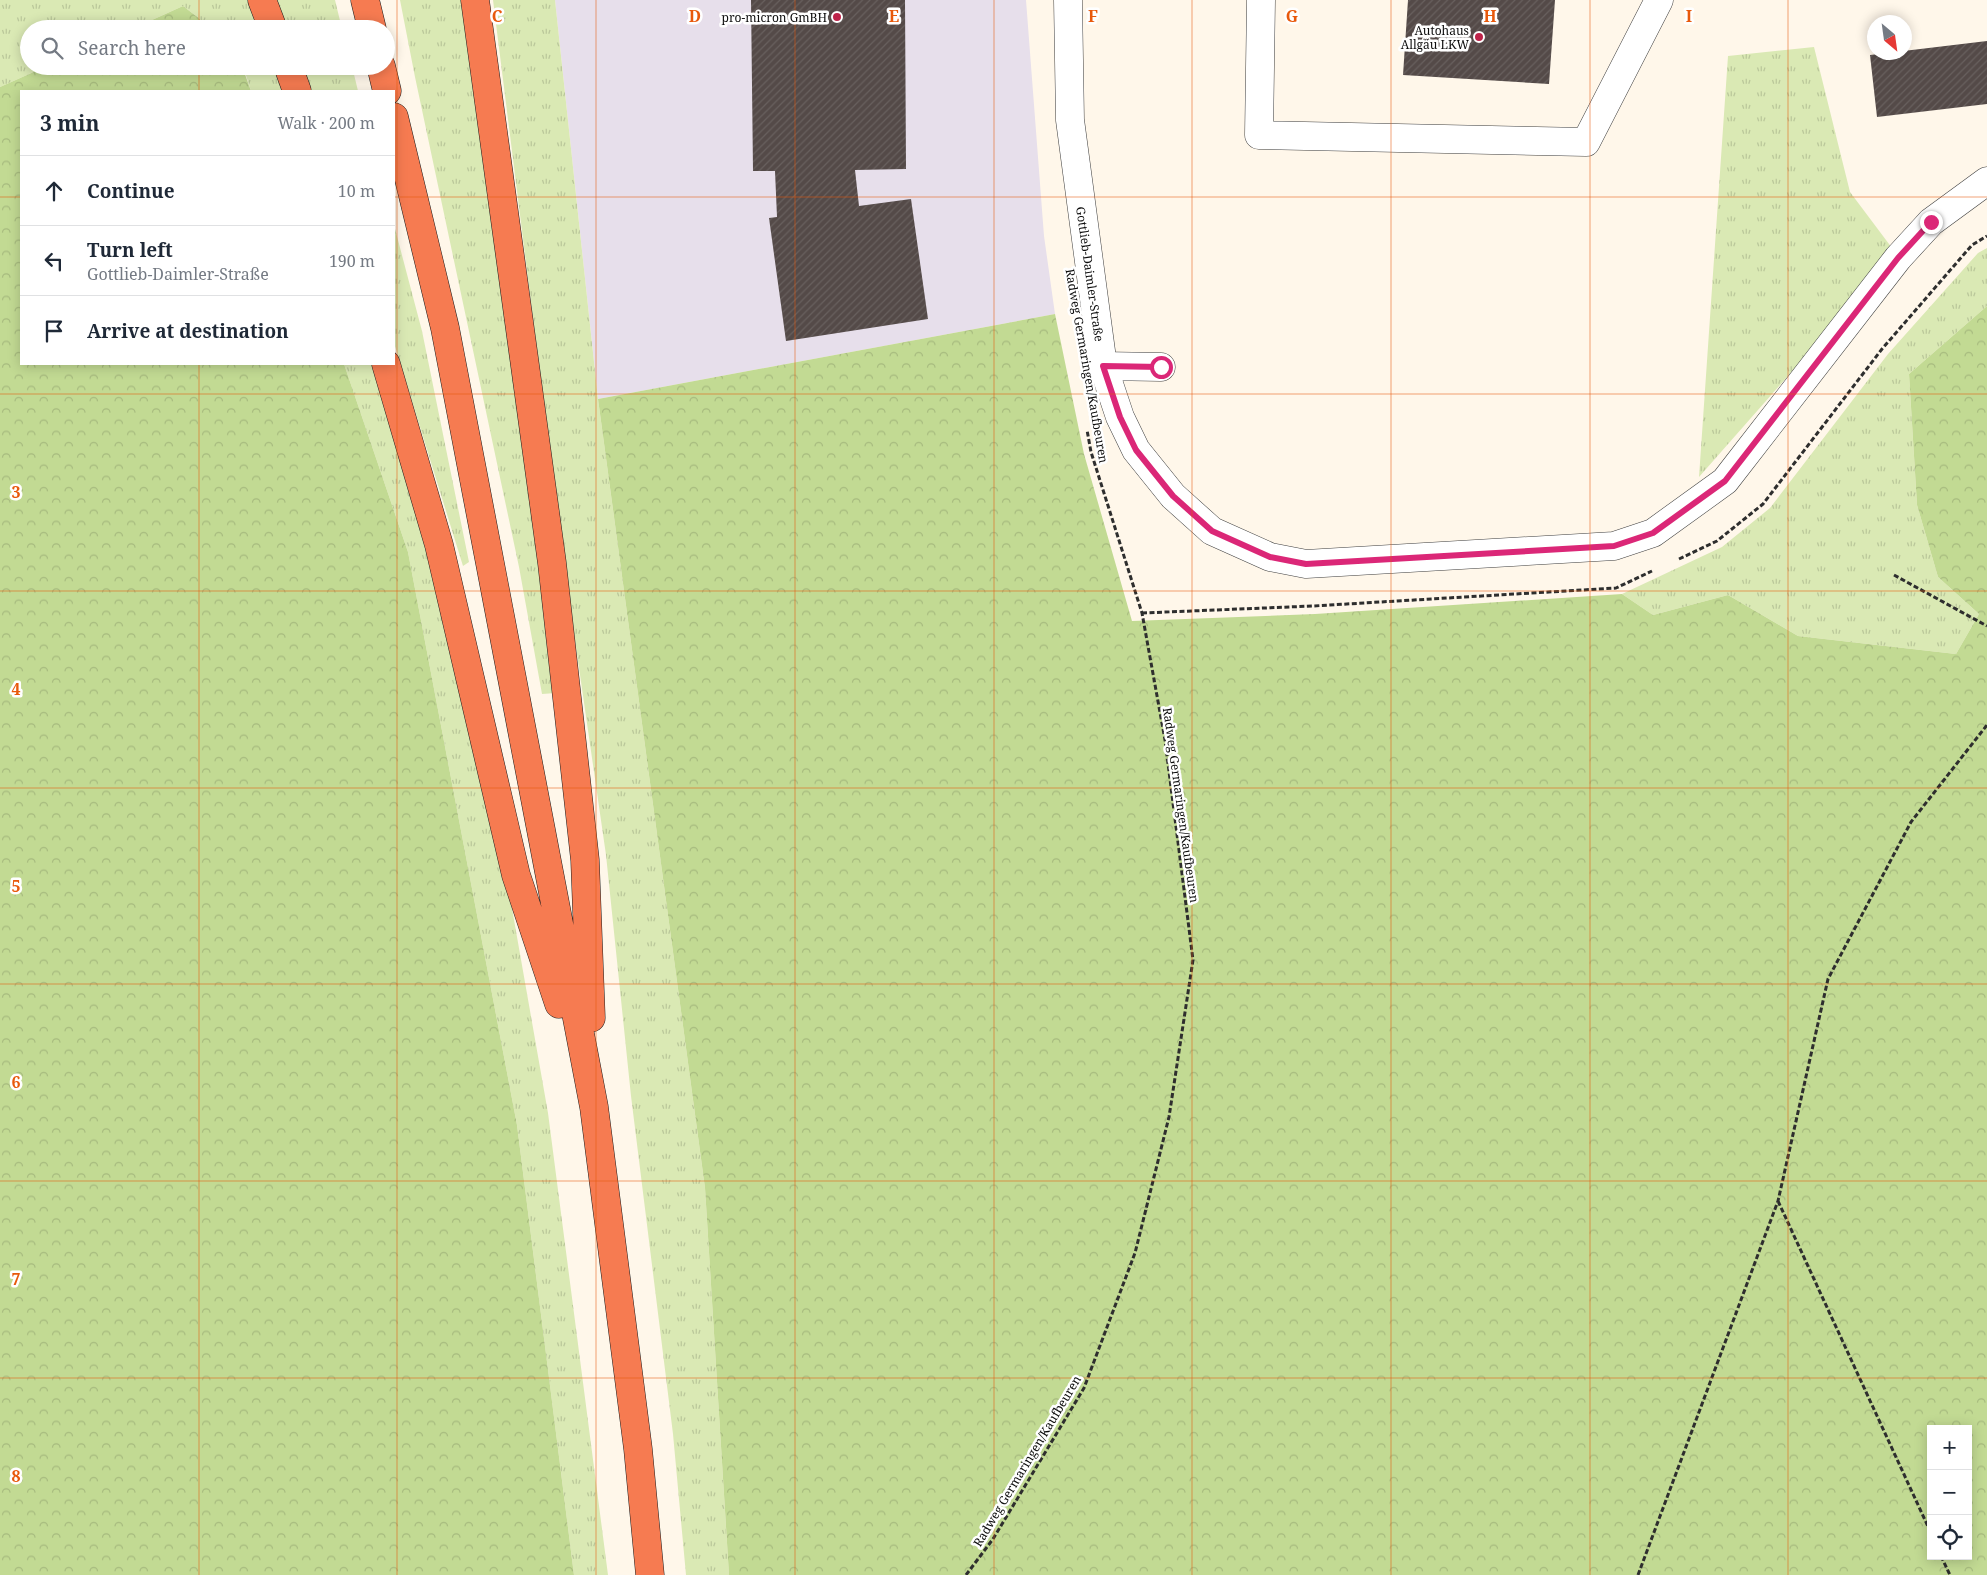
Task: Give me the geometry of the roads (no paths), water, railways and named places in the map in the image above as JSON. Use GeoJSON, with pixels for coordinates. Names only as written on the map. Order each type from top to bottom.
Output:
{"type":"FeatureCollection","features":[{"type":"Feature","properties":{"kind":"highway"},"geometry":{"type":"LineString","coordinates":[[262,0],[270,20]]}},
{"type":"Feature","properties":{"kind":"highway"},"geometry":{"type":"LineString","coordinates":[[365,0],[370,20]]}},
{"type":"Feature","properties":{"kind":"highway"},"geometry":{"type":"LineString","coordinates":[[475,0],[550,554],[585,860],[594,1107]]}},
{"type":"Feature","properties":{"kind":"highway"},"geometry":{"type":"LineString","coordinates":[[292,75],[298,90]]}},
{"type":"Feature","properties":{"kind":"highway"},"geometry":{"type":"LineString","coordinates":[[383,75],[387,90]]}},
{"type":"Feature","properties":{"kind":"highway"},"geometry":{"type":"LineString","coordinates":[[395,121],[445,328],[594,1107],[638,1449],[650,1575]]}},
{"type":"Feature","properties":{"kind":"highway"},"geometry":{"type":"LineString","coordinates":[[386,365],[439,545],[516,875],[594,1107]]}},
{"type":"Feature","properties":{"kind":"street","name":"Gottlieb-Daimler-Straße"},"geometry":{"type":"LineString","coordinates":[[1068,0],[1070,120],[1103,366],[1120,417],[1136,450],[1173,496],[1212,531],[1270,557],[1306,564],[1614,546],[1653,533],[1725,481],[1898,258],[1931,222],[1987,181]]}},
{"type":"Feature","properties":{"kind":"street"},"geometry":{"type":"LineString","coordinates":[[1261,0],[1259,135],[1586,142],[1659,0]]}},
{"type":"Feature","properties":{"kind":"street"},"geometry":{"type":"LineString","coordinates":[[1103,366],[1161,367]]}},
{"type":"Feature","properties":{"kind":"place","name":"pro-micron GmBH"},"geometry":{"type":"Point","coordinates":[837,17]}},
{"type":"Feature","properties":{"kind":"place","name":"Autohaus Allgäu LKW"},"geometry":{"type":"Point","coordinates":[1479,37]}}]}
